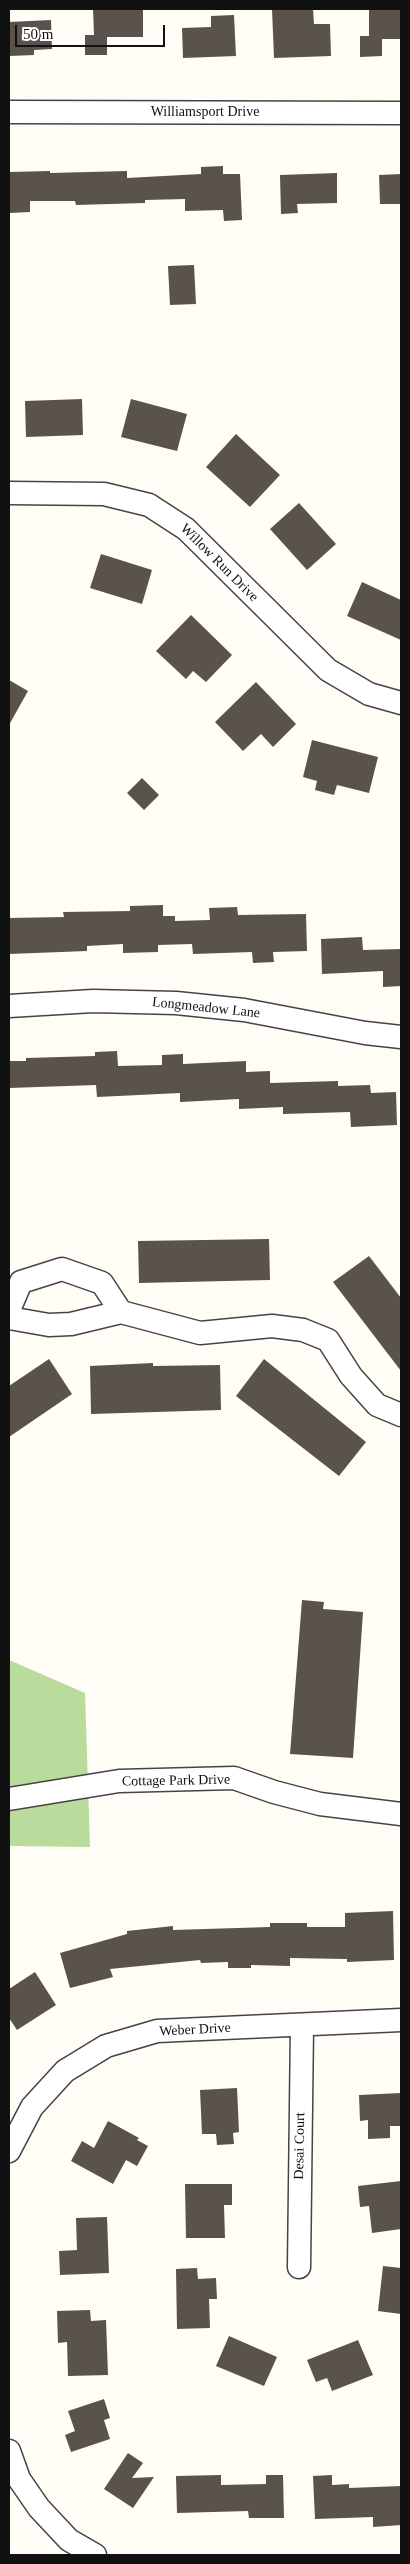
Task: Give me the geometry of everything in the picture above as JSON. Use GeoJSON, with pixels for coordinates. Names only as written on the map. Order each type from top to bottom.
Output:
{"type":"FeatureCollection","features":[{"type":"Feature","properties":{"kind":"street","name":"Williamsport Drive"},"geometry":{"type":"LineString","coordinates":[[9,112],[401,113]]}},
{"type":"Feature","properties":{"kind":"street","name":"Willow Run Drive"},"geometry":{"type":"LineString","coordinates":[[9,493],[104,494],[149,505],[186,529],[328,670],[369,694],[401,704]]}},
{"type":"Feature","properties":{"kind":"street","name":"Longmeadow Lane"},"geometry":{"type":"LineString","coordinates":[[9,1006],[93,1001],[176,1003],[244,1010],[365,1033],[401,1037]]}},
{"type":"Feature","properties":{"kind":"street"},"geometry":{"type":"LineString","coordinates":[[9,1310],[21,1282],[62,1269],[102,1282],[121,1312]]}},
{"type":"Feature","properties":{"kind":"street"},"geometry":{"type":"LineString","coordinates":[[9,1318],[49,1325],[71,1324],[121,1312],[200,1332],[272,1326],[303,1330],[328,1340],[351,1376],[377,1405],[401,1415]]}},
{"type":"Feature","properties":{"kind":"street","name":"Cottage Park Drive"},"geometry":{"type":"LineString","coordinates":[[9,1800],[120,1781],[234,1778],[274,1792],[320,1804],[401,1814]]}},
{"type":"Feature","properties":{"kind":"street","name":"Weber Drive"},"geometry":{"type":"LineString","coordinates":[[9,2150],[32,2106],[65,2071],[106,2046],[158,2031],[302,2026],[401,2020]]}},
{"type":"Feature","properties":{"kind":"street","name":"Desai Court"},"geometry":{"type":"LineString","coordinates":[[299,2267],[302,2026]]}},
{"type":"Feature","properties":{"kind":"street"},"geometry":{"type":"LineString","coordinates":[[9,2451],[20,2479],[39,2508],[69,2540],[96,2555]]}},
{"type":"Feature","properties":{"kind":"green space"},"geometry":{"type":"Polygon","coordinates":[[[9,1660],[85,1693],[90,1847],[9,1846],[9,1660]]]}},
{"type":"Feature","properties":{"kind":"building"},"geometry":{"type":"Polygon","coordinates":[[[93,9],[143,9],[143,37],[107,37],[107,55],[85,55],[85,35],[94,35],[93,9]]]}},
{"type":"Feature","properties":{"kind":"building"},"geometry":{"type":"Polygon","coordinates":[[[272,9],[313,9],[314,24],[330,24],[331,56],[274,58],[272,9]]]}},
{"type":"Feature","properties":{"kind":"building"},"geometry":{"type":"Polygon","coordinates":[[[369,9],[401,9],[401,39],[382,39],[382,56],[360,57],[360,36],[369,36],[369,9]]]}},
{"type":"Feature","properties":{"kind":"building"},"geometry":{"type":"Polygon","coordinates":[[[234,15],[236,56],[183,58],[182,28],[211,27],[211,16],[234,15]]]}},
{"type":"Feature","properties":{"kind":"building"},"geometry":{"type":"Polygon","coordinates":[[[51,20],[52,49],[34,50],[34,55],[9,56],[9,22],[51,20]]]}},
{"type":"Feature","properties":{"kind":"building"},"geometry":{"type":"Polygon","coordinates":[[[223,166],[223,174],[240,174],[242,220],[224,221],[223,210],[185,211],[185,199],[145,200],[145,203],[76,205],[75,201],[30,201],[30,212],[10,213],[9,172],[127,171],[127,178],[201,174],[201,167],[223,166]]]}},
{"type":"Feature","properties":{"kind":"building"},"geometry":{"type":"Polygon","coordinates":[[[337,173],[337,203],[297,204],[298,213],[281,214],[280,175],[337,173]]]}},
{"type":"Feature","properties":{"kind":"building"},"geometry":{"type":"Polygon","coordinates":[[[401,174],[401,204],[380,204],[379,175],[401,174]]]}},
{"type":"Feature","properties":{"kind":"building"},"geometry":{"type":"Polygon","coordinates":[[[194,265],[196,304],[170,305],[168,266],[194,265]]]}},
{"type":"Feature","properties":{"kind":"building"},"geometry":{"type":"Polygon","coordinates":[[[82,399],[83,435],[26,437],[25,401],[82,399]]]}},
{"type":"Feature","properties":{"kind":"building"},"geometry":{"type":"Polygon","coordinates":[[[131,399],[187,414],[177,451],[121,437],[131,399]]]}},
{"type":"Feature","properties":{"kind":"building"},"geometry":{"type":"Polygon","coordinates":[[[236,434],[280,475],[250,507],[206,467],[236,434]]]}},
{"type":"Feature","properties":{"kind":"building"},"geometry":{"type":"Polygon","coordinates":[[[299,503],[336,544],[307,570],[270,529],[299,503]]]}},
{"type":"Feature","properties":{"kind":"building"},"geometry":{"type":"Polygon","coordinates":[[[101,554],[152,570],[142,604],[90,588],[101,554]]]}},
{"type":"Feature","properties":{"kind":"building"},"geometry":{"type":"Polygon","coordinates":[[[362,582],[401,600],[401,640],[347,616],[362,582]]]}},
{"type":"Feature","properties":{"kind":"building"},"geometry":{"type":"Polygon","coordinates":[[[191,615],[232,655],[206,682],[193,671],[186,679],[156,651],[191,615]]]}},
{"type":"Feature","properties":{"kind":"building"},"geometry":{"type":"Polygon","coordinates":[[[9,680],[28,691],[9,725],[9,680]]]}},
{"type":"Feature","properties":{"kind":"building"},"geometry":{"type":"Polygon","coordinates":[[[256,682],[296,724],[273,747],[261,734],[243,751],[215,722],[256,682]]]}},
{"type":"Feature","properties":{"kind":"building"},"geometry":{"type":"Polygon","coordinates":[[[312,740],[378,757],[369,793],[337,785],[334,795],[315,790],[317,781],[303,777],[312,740]]]}},
{"type":"Feature","properties":{"kind":"building"},"geometry":{"type":"Polygon","coordinates":[[[142,778],[159,795],[144,810],[127,793],[142,778]]]}},
{"type":"Feature","properties":{"kind":"building"},"geometry":{"type":"Polygon","coordinates":[[[163,905],[163,916],[175,916],[175,921],[210,920],[209,908],[237,907],[238,915],[306,914],[307,951],[273,952],[274,962],[253,963],[252,952],[193,954],[192,944],[158,945],[158,952],[123,953],[123,944],[87,946],[87,951],[9,954],[9,918],[64,917],[63,912],[130,911],[130,906],[163,905]]]}},
{"type":"Feature","properties":{"kind":"building"},"geometry":{"type":"Polygon","coordinates":[[[362,937],[363,950],[401,949],[401,986],[383,987],[383,971],[322,974],[321,939],[362,937]]]}},
{"type":"Feature","properties":{"kind":"building"},"geometry":{"type":"Polygon","coordinates":[[[117,1051],[118,1066],[162,1065],[162,1055],[183,1054],[183,1064],[246,1061],[246,1072],[270,1071],[270,1083],[338,1081],[338,1086],[370,1085],[371,1093],[396,1092],[397,1125],[351,1127],[350,1112],[283,1114],[283,1107],[239,1109],[239,1099],[180,1102],[180,1093],[97,1097],[96,1085],[9,1088],[9,1061],[26,1061],[26,1058],[95,1056],[95,1052],[117,1051]]]}},
{"type":"Feature","properties":{"kind":"building"},"geometry":{"type":"Polygon","coordinates":[[[269,1239],[270,1280],[139,1283],[138,1241],[269,1239]]]}},
{"type":"Feature","properties":{"kind":"building"},"geometry":{"type":"Polygon","coordinates":[[[369,1256],[401,1298],[401,1371],[333,1282],[369,1256]]]}},
{"type":"Feature","properties":{"kind":"building"},"geometry":{"type":"Polygon","coordinates":[[[49,1359],[72,1394],[9,1437],[9,1386],[49,1359]]]}},
{"type":"Feature","properties":{"kind":"building"},"geometry":{"type":"Polygon","coordinates":[[[264,1359],[366,1442],[339,1476],[236,1396],[264,1359]]]}},
{"type":"Feature","properties":{"kind":"building"},"geometry":{"type":"Polygon","coordinates":[[[153,1363],[153,1366],[220,1365],[221,1410],[91,1414],[90,1366],[153,1363]]]}},
{"type":"Feature","properties":{"kind":"building"},"geometry":{"type":"Polygon","coordinates":[[[302,1600],[324,1602],[323,1609],[363,1612],[353,1758],[290,1754],[302,1600]]]}},
{"type":"Feature","properties":{"kind":"building"},"geometry":{"type":"Polygon","coordinates":[[[393,1911],[394,1960],[347,1962],[347,1959],[290,1958],[290,1966],[251,1965],[251,1968],[228,1968],[228,1962],[201,1963],[200,1960],[110,1969],[113,1977],[70,1988],[60,1953],[127,1934],[127,1931],[173,1926],[173,1930],[270,1927],[270,1923],[307,1923],[307,1927],[345,1927],[345,1913],[393,1911]]]}},
{"type":"Feature","properties":{"kind":"building"},"geometry":{"type":"Polygon","coordinates":[[[35,1972],[56,2005],[17,2030],[9,2018],[9,1989],[35,1972]]]}},
{"type":"Feature","properties":{"kind":"building"},"geometry":{"type":"Polygon","coordinates":[[[237,2088],[239,2132],[233,2133],[234,2144],[217,2145],[216,2134],[202,2134],[200,2090],[237,2088]]]}},
{"type":"Feature","properties":{"kind":"building"},"geometry":{"type":"Polygon","coordinates":[[[401,2093],[401,2126],[390,2126],[390,2138],[368,2139],[368,2120],[360,2121],[359,2095],[401,2093]]]}},
{"type":"Feature","properties":{"kind":"building"},"geometry":{"type":"Polygon","coordinates":[[[108,2121],[139,2138],[137,2140],[148,2146],[137,2166],[126,2160],[113,2184],[71,2161],[82,2141],[94,2148],[108,2121]]]}},
{"type":"Feature","properties":{"kind":"building"},"geometry":{"type":"Polygon","coordinates":[[[401,2181],[401,2229],[372,2233],[369,2206],[360,2207],[358,2186],[401,2181]]]}},
{"type":"Feature","properties":{"kind":"building"},"geometry":{"type":"Polygon","coordinates":[[[185,2184],[232,2184],[232,2205],[224,2205],[225,2238],[186,2238],[185,2184]]]}},
{"type":"Feature","properties":{"kind":"building"},"geometry":{"type":"Polygon","coordinates":[[[107,2217],[109,2273],[60,2275],[59,2251],[77,2250],[76,2218],[107,2217]]]}},
{"type":"Feature","properties":{"kind":"building"},"geometry":{"type":"Polygon","coordinates":[[[383,2266],[401,2268],[401,2314],[378,2311],[383,2266]]]}},
{"type":"Feature","properties":{"kind":"building"},"geometry":{"type":"Polygon","coordinates":[[[197,2268],[198,2279],[216,2278],[217,2299],[209,2299],[210,2328],[177,2329],[176,2269],[197,2268]]]}},
{"type":"Feature","properties":{"kind":"building"},"geometry":{"type":"Polygon","coordinates":[[[90,2310],[91,2321],[106,2320],[108,2375],[68,2376],[67,2342],[58,2343],[57,2311],[90,2310]]]}},
{"type":"Feature","properties":{"kind":"building"},"geometry":{"type":"Polygon","coordinates":[[[229,2336],[277,2357],[264,2386],[216,2366],[229,2336]]]}},
{"type":"Feature","properties":{"kind":"building"},"geometry":{"type":"Polygon","coordinates":[[[358,2340],[373,2375],[332,2391],[327,2378],[316,2382],[307,2360],[358,2340]]]}},
{"type":"Feature","properties":{"kind":"building"},"geometry":{"type":"Polygon","coordinates":[[[104,2399],[110,2418],[104,2420],[110,2439],[71,2452],[65,2435],[75,2431],[68,2411],[104,2399]]]}},
{"type":"Feature","properties":{"kind":"building"},"geometry":{"type":"Polygon","coordinates":[[[128,2453],[143,2463],[132,2478],[154,2477],[133,2508],[104,2489],[128,2453]]]}},
{"type":"Feature","properties":{"kind":"building"},"geometry":{"type":"Polygon","coordinates":[[[221,2475],[221,2485],[266,2484],[266,2475],[283,2475],[284,2518],[249,2518],[248,2511],[177,2513],[176,2476],[221,2475]]]}},
{"type":"Feature","properties":{"kind":"building"},"geometry":{"type":"Polygon","coordinates":[[[332,2475],[332,2485],[349,2484],[349,2488],[401,2486],[401,2525],[373,2527],[373,2517],[315,2519],[313,2476],[332,2475]]]}}]}
